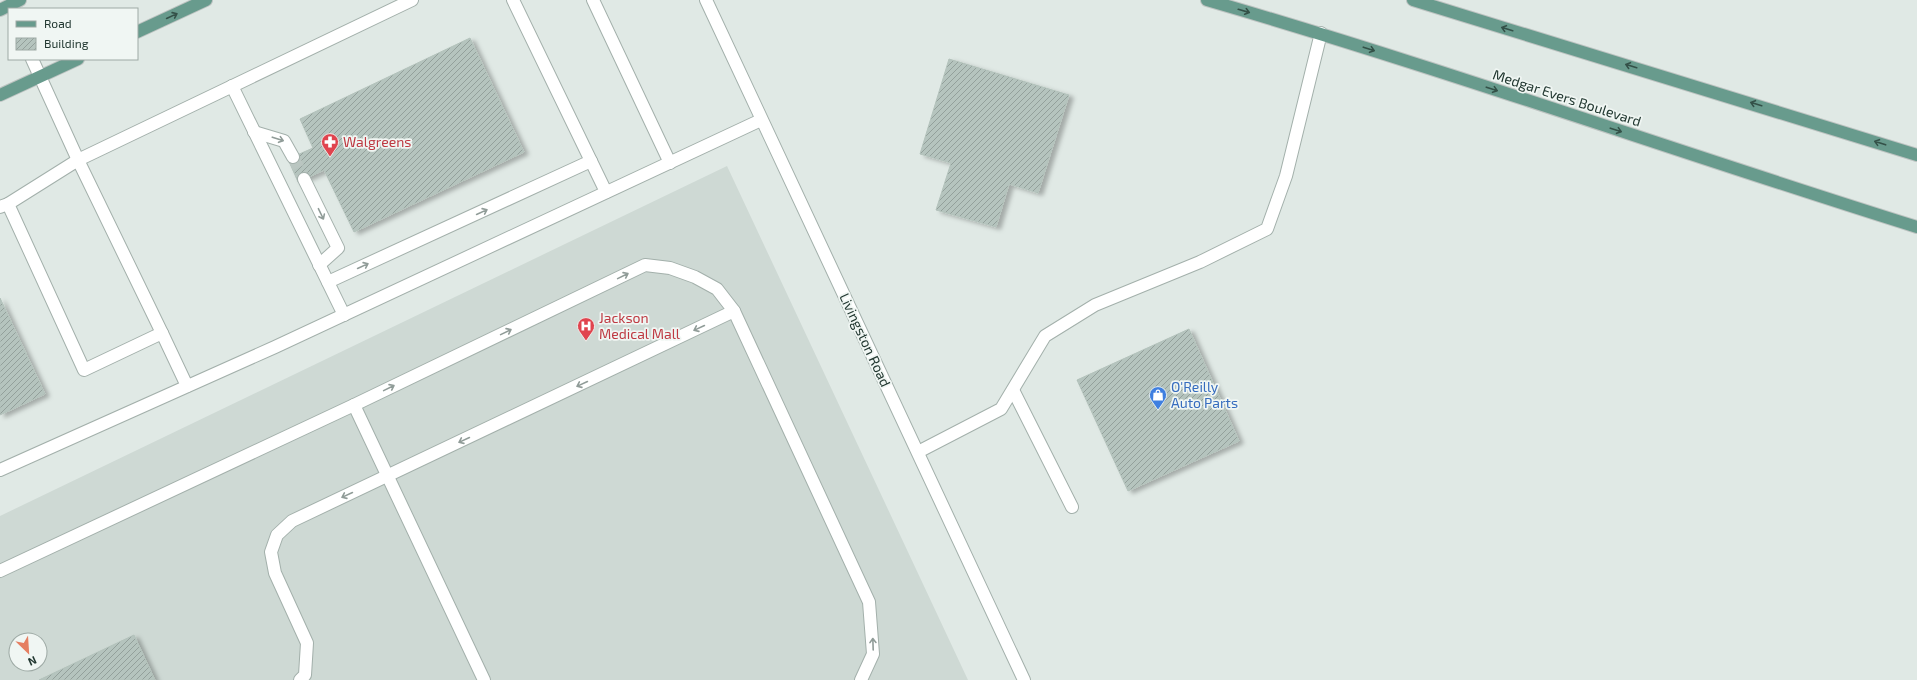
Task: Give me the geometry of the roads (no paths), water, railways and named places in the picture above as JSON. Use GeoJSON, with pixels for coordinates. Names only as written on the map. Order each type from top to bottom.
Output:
{"type":"FeatureCollection","features":[{"type":"Feature","properties":{"kind":"main road"},"geometry":{"type":"LineString","coordinates":[[5,9],[20,0]]}},
{"type":"Feature","properties":{"kind":"main road"},"geometry":{"type":"LineString","coordinates":[[138,32],[206,0]]}},
{"type":"Feature","properties":{"kind":"main road","name":"Medgar Evers Boulevard"},"geometry":{"type":"LineString","coordinates":[[1207,0],[1321,33],[1807,192],[1917,226]]}},
{"type":"Feature","properties":{"kind":"main road"},"geometry":{"type":"LineString","coordinates":[[1413,0],[1917,155]]}},
{"type":"Feature","properties":{"kind":"main road"},"geometry":{"type":"LineString","coordinates":[[0,95],[76,60]]}},
{"type":"Feature","properties":{"kind":"street"},"geometry":{"type":"LineString","coordinates":[[162,333],[84,370],[4,206],[78,160],[412,0]]}},
{"type":"Feature","properties":{"kind":"street"},"geometry":{"type":"LineString","coordinates":[[513,0],[606,192]]}},
{"type":"Feature","properties":{"kind":"street"},"geometry":{"type":"LineString","coordinates":[[593,0],[670,163]]}},
{"type":"Feature","properties":{"kind":"street","name":"Livingston Road"},"geometry":{"type":"LineString","coordinates":[[706,0],[1024,680]]}},
{"type":"Feature","properties":{"kind":"street"},"geometry":{"type":"LineString","coordinates":[[918,452],[1001,409],[1045,336],[1095,305],[1200,262],[1267,229],[1286,176],[1321,33]]}},
{"type":"Feature","properties":{"kind":"street"},"geometry":{"type":"LineString","coordinates":[[32,60],[78,160],[187,386]]}},
{"type":"Feature","properties":{"kind":"street"},"geometry":{"type":"LineString","coordinates":[[232,86],[344,314]]}},
{"type":"Feature","properties":{"kind":"street"},"geometry":{"type":"LineString","coordinates":[[0,470],[344,314],[761,120]]}},
{"type":"Feature","properties":{"kind":"street"},"geometry":{"type":"LineString","coordinates":[[254,132],[284,141],[293,157]]}},
{"type":"Feature","properties":{"kind":"street"},"geometry":{"type":"LineString","coordinates":[[328,282],[591,161]]}},
{"type":"Feature","properties":{"kind":"street"},"geometry":{"type":"LineString","coordinates":[[304,179],[338,248],[319,265]]}},
{"type":"Feature","properties":{"kind":"street"},"geometry":{"type":"LineString","coordinates":[[0,571],[354,405],[645,265],[670,268],[695,277],[717,289],[734,311],[869,602],[873,654],[861,680]]}},
{"type":"Feature","properties":{"kind":"street"},"geometry":{"type":"LineString","coordinates":[[300,680],[304,675],[307,643],[275,573],[271,552],[277,535],[292,521],[734,311]]}},
{"type":"Feature","properties":{"kind":"street"},"geometry":{"type":"LineString","coordinates":[[1013,390],[1072,507]]}},
{"type":"Feature","properties":{"kind":"street"},"geometry":{"type":"LineString","coordinates":[[354,405],[484,680]]}},
{"type":"Feature","properties":{"kind":"tunnel"},"geometry":{"type":"LineString","coordinates":[[293,157],[304,179]]}},
{"type":"Feature","properties":{"kind":"place","name":"Walgreens"},"geometry":{"type":"Point","coordinates":[330,157]}},
{"type":"Feature","properties":{"kind":"place","name":"Jackson Medical Mall"},"geometry":{"type":"Point","coordinates":[586,341]}},
{"type":"Feature","properties":{"kind":"place","name":"O'Reilly Auto Parts"},"geometry":{"type":"Point","coordinates":[1158,410]}}]}
